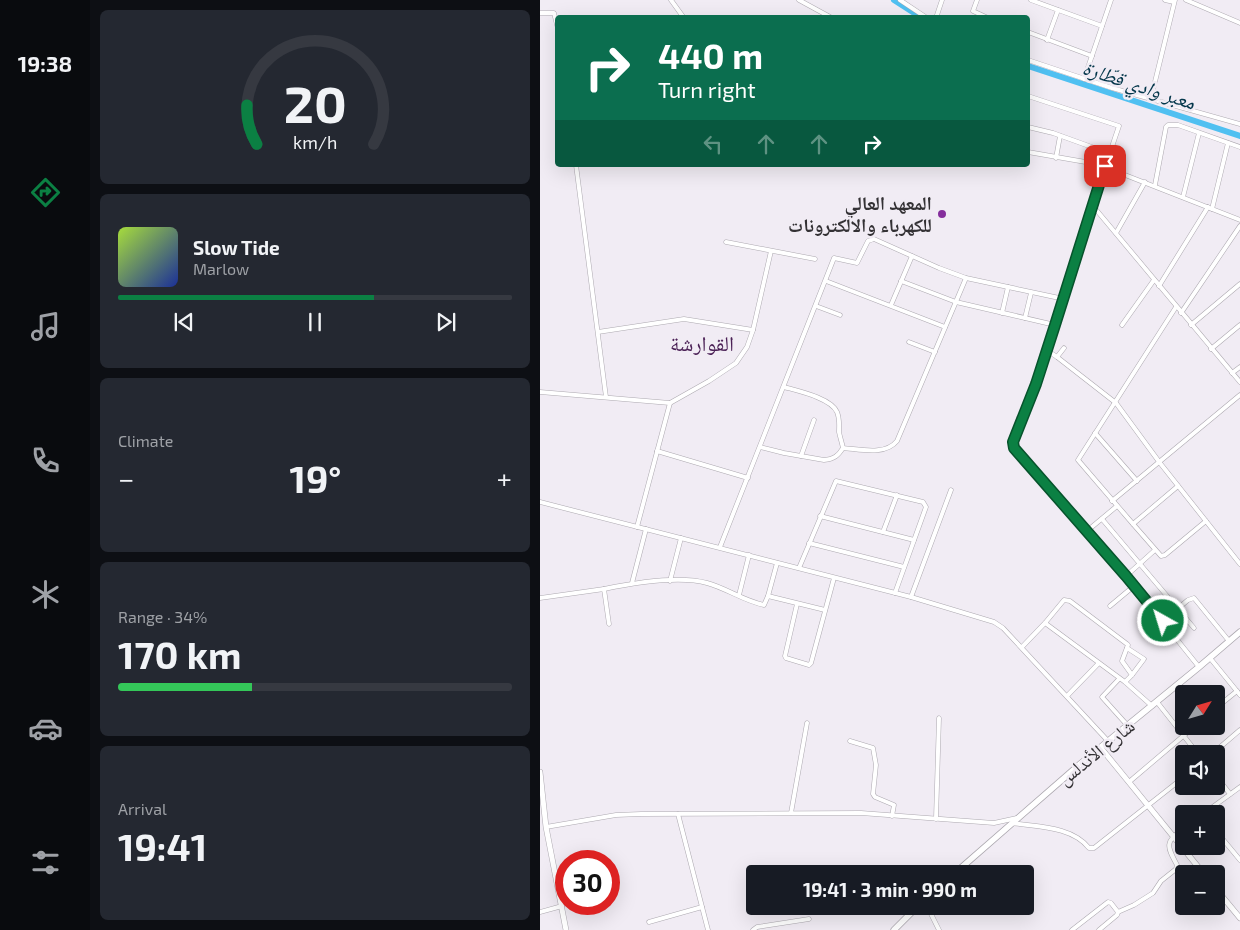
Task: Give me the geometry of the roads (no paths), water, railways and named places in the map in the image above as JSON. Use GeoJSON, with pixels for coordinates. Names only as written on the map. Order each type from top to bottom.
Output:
{"type":"FeatureCollection","features":[{"type":"Feature","properties":{"kind":"main road","name":"شارع الأندلس"},"geometry":{"type":"LineString","coordinates":[[964,865],[1018,817],[1240,632]]}},
{"type":"Feature","properties":{"kind":"main road"},"geometry":{"type":"LineString","coordinates":[[894,930],[909,915]]}},
{"type":"Feature","properties":{"kind":"street"},"geometry":{"type":"LineString","coordinates":[[671,0],[682,15]]}},
{"type":"Feature","properties":{"kind":"street"},"geometry":{"type":"LineString","coordinates":[[800,0],[827,15]]}},
{"type":"Feature","properties":{"kind":"street"},"geometry":{"type":"LineString","coordinates":[[900,0],[922,15]]}},
{"type":"Feature","properties":{"kind":"street"},"geometry":{"type":"LineString","coordinates":[[909,6],[911,0]]}},
{"type":"Feature","properties":{"kind":"street"},"geometry":{"type":"LineString","coordinates":[[937,15],[942,0]]}},
{"type":"Feature","properties":{"kind":"street"},"geometry":{"type":"LineString","coordinates":[[977,0],[973,12],[980,15]]}},
{"type":"Feature","properties":{"kind":"street"},"geometry":{"type":"LineString","coordinates":[[1031,0],[1102,26]]}},
{"type":"Feature","properties":{"kind":"street"},"geometry":{"type":"LineString","coordinates":[[1084,79],[1111,0]]}},
{"type":"Feature","properties":{"kind":"street"},"geometry":{"type":"LineString","coordinates":[[1150,98],[1175,1],[1165,0]]}},
{"type":"Feature","properties":{"kind":"street"},"geometry":{"type":"LineString","coordinates":[[1186,0],[1240,24]]}},
{"type":"Feature","properties":{"kind":"street"},"geometry":{"type":"LineString","coordinates":[[1047,40],[1058,10]]}},
{"type":"Feature","properties":{"kind":"street"},"geometry":{"type":"LineString","coordinates":[[540,13],[555,13],[555,15]]}},
{"type":"Feature","properties":{"kind":"street"},"geometry":{"type":"LineString","coordinates":[[1030,33],[1092,56]]}},
{"type":"Feature","properties":{"kind":"street"},"geometry":{"type":"LineString","coordinates":[[1030,61],[1084,79],[1240,124]]}},
{"type":"Feature","properties":{"kind":"street"},"geometry":{"type":"LineString","coordinates":[[1030,97],[1119,126],[1036,384],[1013,442],[1014,448],[1126,576],[1199,667]]}},
{"type":"Feature","properties":{"kind":"street"},"geometry":{"type":"LineString","coordinates":[[1154,185],[1166,127],[1171,124],[1240,147]]}},
{"type":"Feature","properties":{"kind":"street"},"geometry":{"type":"LineString","coordinates":[[1030,128],[1100,150],[1097,164]]}},
{"type":"Feature","properties":{"kind":"street"},"geometry":{"type":"LineString","coordinates":[[1182,197],[1198,133]]}},
{"type":"Feature","properties":{"kind":"street"},"geometry":{"type":"LineString","coordinates":[[1056,158],[1060,136]]}},
{"type":"Feature","properties":{"kind":"street"},"geometry":{"type":"LineString","coordinates":[[1160,286],[1210,208],[1228,143]]}},
{"type":"Feature","properties":{"kind":"street"},"geometry":{"type":"LineString","coordinates":[[1030,152],[1105,166],[1240,220]]}},
{"type":"Feature","properties":{"kind":"street"},"geometry":{"type":"LineString","coordinates":[[576,167],[606,397]]}},
{"type":"Feature","properties":{"kind":"street"},"geometry":{"type":"LineString","coordinates":[[1116,233],[1145,182]]}},
{"type":"Feature","properties":{"kind":"street"},"geometry":{"type":"LineString","coordinates":[[1093,206],[1176,308],[1240,382]]}},
{"type":"Feature","properties":{"kind":"street"},"geometry":{"type":"LineString","coordinates":[[1181,313],[1238,233],[1240,226]]}},
{"type":"Feature","properties":{"kind":"street"},"geometry":{"type":"LineString","coordinates":[[720,547],[834,258],[857,263],[870,240],[874,239],[938,268],[966,278],[1064,299]]}},
{"type":"Feature","properties":{"kind":"street"},"geometry":{"type":"LineString","coordinates":[[726,242],[815,259]]}},
{"type":"Feature","properties":{"kind":"street"},"geometry":{"type":"LineString","coordinates":[[540,392],[670,403],[709,382],[736,363],[747,347],[753,330],[771,251]]}},
{"type":"Feature","properties":{"kind":"street"},"geometry":{"type":"LineString","coordinates":[[891,305],[912,256]]}},
{"type":"Feature","properties":{"kind":"street"},"geometry":{"type":"LineString","coordinates":[[843,448],[880,450],[894,444],[966,278]]}},
{"type":"Feature","properties":{"kind":"street"},"geometry":{"type":"LineString","coordinates":[[1122,325],[1154,280]]}},
{"type":"Feature","properties":{"kind":"street"},"geometry":{"type":"LineString","coordinates":[[826,281],[945,327]]}},
{"type":"Feature","properties":{"kind":"street"},"geometry":{"type":"LineString","coordinates":[[901,281],[956,302],[1055,325]]}},
{"type":"Feature","properties":{"kind":"street"},"geometry":{"type":"LineString","coordinates":[[1191,325],[1240,284]]}},
{"type":"Feature","properties":{"kind":"street"},"geometry":{"type":"LineString","coordinates":[[1002,313],[1008,288]]}},
{"type":"Feature","properties":{"kind":"street"},"geometry":{"type":"LineString","coordinates":[[1025,318],[1031,293]]}},
{"type":"Feature","properties":{"kind":"street"},"geometry":{"type":"LineString","coordinates":[[816,306],[840,315]]}},
{"type":"Feature","properties":{"kind":"street"},"geometry":{"type":"LineString","coordinates":[[1176,308],[1078,460],[1161,556],[1165,555],[1206,521]]}},
{"type":"Feature","properties":{"kind":"street"},"geometry":{"type":"LineString","coordinates":[[598,332],[684,319],[753,330]]}},
{"type":"Feature","properties":{"kind":"street"},"geometry":{"type":"LineString","coordinates":[[1211,349],[1240,325]]}},
{"type":"Feature","properties":{"kind":"street"},"geometry":{"type":"LineString","coordinates":[[908,342],[935,352]]}},
{"type":"Feature","properties":{"kind":"street"},"geometry":{"type":"LineString","coordinates":[[1058,357],[1064,348]]}},
{"type":"Feature","properties":{"kind":"street"},"geometry":{"type":"LineString","coordinates":[[1051,353],[1116,403],[1160,463],[1240,564]]}},
{"type":"Feature","properties":{"kind":"street"},"geometry":{"type":"LineString","coordinates":[[1232,373],[1240,367]]}},
{"type":"Feature","properties":{"kind":"street"},"geometry":{"type":"LineString","coordinates":[[760,447],[831,460],[840,454],[843,448],[837,410],[824,400],[784,386]]}},
{"type":"Feature","properties":{"kind":"street"},"geometry":{"type":"LineString","coordinates":[[1112,501],[1240,395]]}},
{"type":"Feature","properties":{"kind":"street"},"geometry":{"type":"LineString","coordinates":[[637,527],[670,403]]}},
{"type":"Feature","properties":{"kind":"street"},"geometry":{"type":"LineString","coordinates":[[801,456],[814,420]]}},
{"type":"Feature","properties":{"kind":"street"},"geometry":{"type":"LineString","coordinates":[[1095,433],[1137,481]]}},
{"type":"Feature","properties":{"kind":"street"},"geometry":{"type":"LineString","coordinates":[[657,451],[748,478]]}},
{"type":"Feature","properties":{"kind":"street"},"geometry":{"type":"LineString","coordinates":[[799,568],[837,480],[924,502],[926,505],[895,593]]}},
{"type":"Feature","properties":{"kind":"street"},"geometry":{"type":"LineString","coordinates":[[1133,524],[1178,486]]}},
{"type":"Feature","properties":{"kind":"street"},"geometry":{"type":"LineString","coordinates":[[911,597],[951,490]]}},
{"type":"Feature","properties":{"kind":"street"},"geometry":{"type":"LineString","coordinates":[[883,532],[897,495]]}},
{"type":"Feature","properties":{"kind":"street"},"geometry":{"type":"LineString","coordinates":[[540,502],[911,597],[994,622],[1003,628],[1022,647],[1108,741]]}},
{"type":"Feature","properties":{"kind":"street"},"geometry":{"type":"LineString","coordinates":[[1087,531],[1117,506]]}},
{"type":"Feature","properties":{"kind":"street"},"geometry":{"type":"LineString","coordinates":[[820,516],[914,540]]}},
{"type":"Feature","properties":{"kind":"street"},"geometry":{"type":"LineString","coordinates":[[1102,519],[1194,628]]}},
{"type":"Feature","properties":{"kind":"street"},"geometry":{"type":"LineString","coordinates":[[632,583],[646,529]]}},
{"type":"Feature","properties":{"kind":"street"},"geometry":{"type":"LineString","coordinates":[[670,581],[680,538]]}},
{"type":"Feature","properties":{"kind":"street"},"geometry":{"type":"LineString","coordinates":[[809,543],[904,567]]}},
{"type":"Feature","properties":{"kind":"street"},"geometry":{"type":"LineString","coordinates":[[1126,576],[1155,550]]}},
{"type":"Feature","properties":{"kind":"street"},"geometry":{"type":"LineString","coordinates":[[739,596],[749,555]]}},
{"type":"Feature","properties":{"kind":"street"},"geometry":{"type":"LineString","coordinates":[[540,598],[632,583],[699,581],[763,605],[766,603],[777,563]]}},
{"type":"Feature","properties":{"kind":"street"},"geometry":{"type":"LineString","coordinates":[[797,604],[785,656],[786,658],[806,664],[811,663],[834,578]]}},
{"type":"Feature","properties":{"kind":"street"},"geometry":{"type":"LineString","coordinates":[[1110,606],[1134,586]]}},
{"type":"Feature","properties":{"kind":"street"},"geometry":{"type":"LineString","coordinates":[[604,589],[609,624]]}},
{"type":"Feature","properties":{"kind":"street"},"geometry":{"type":"LineString","coordinates":[[768,596],[825,610]]}},
{"type":"Feature","properties":{"kind":"street"},"geometry":{"type":"LineString","coordinates":[[1163,621],[1191,598],[1194,598],[1229,640]]}},
{"type":"Feature","properties":{"kind":"street"},"geometry":{"type":"LineString","coordinates":[[1022,647],[1064,600],[1067,600],[1127,644],[1122,661],[1132,675]]}},
{"type":"Feature","properties":{"kind":"street"},"geometry":{"type":"LineString","coordinates":[[1045,623],[1098,664],[1155,704],[1175,725]]}},
{"type":"Feature","properties":{"kind":"street"},"geometry":{"type":"LineString","coordinates":[[1125,682],[1144,659],[1127,648]]}},
{"type":"Feature","properties":{"kind":"street"},"geometry":{"type":"LineString","coordinates":[[1210,658],[1239,694],[1225,703]]}},
{"type":"Feature","properties":{"kind":"street"},"geometry":{"type":"LineString","coordinates":[[1067,696],[1098,664]]}},
{"type":"Feature","properties":{"kind":"street"},"geometry":{"type":"LineString","coordinates":[[1119,678],[1102,697],[1128,726]]}},
{"type":"Feature","properties":{"kind":"street"},"geometry":{"type":"LineString","coordinates":[[936,819],[939,718]]}},
{"type":"Feature","properties":{"kind":"street"},"geometry":{"type":"LineString","coordinates":[[790,813],[807,723]]}},
{"type":"Feature","properties":{"kind":"street"},"geometry":{"type":"LineString","coordinates":[[1222,745],[1240,730]]}},
{"type":"Feature","properties":{"kind":"street"},"geometry":{"type":"LineString","coordinates":[[1129,782],[1184,735],[1191,745]]}},
{"type":"Feature","properties":{"kind":"street"},"geometry":{"type":"LineString","coordinates":[[850,741],[873,748],[876,765],[873,794],[875,797],[894,804],[892,816]]}},
{"type":"Feature","properties":{"kind":"street"},"geometry":{"type":"LineString","coordinates":[[1100,748],[1197,865]]}},
{"type":"Feature","properties":{"kind":"street"},"geometry":{"type":"LineString","coordinates":[[540,772],[546,825],[555,871]]}},
{"type":"Feature","properties":{"kind":"street"},"geometry":{"type":"LineString","coordinates":[[1012,823],[1058,830],[1079,838],[1090,848],[1094,848],[1175,784]]}},
{"type":"Feature","properties":{"kind":"street"},"geometry":{"type":"LineString","coordinates":[[1225,788],[1230,794]]}},
{"type":"Feature","properties":{"kind":"street"},"geometry":{"type":"LineString","coordinates":[[1216,805],[1230,794],[1239,790]]}},
{"type":"Feature","properties":{"kind":"street"},"geometry":{"type":"LineString","coordinates":[[540,821],[546,825],[616,814],[861,813],[994,823],[1018,817]]}},
{"type":"Feature","properties":{"kind":"street"},"geometry":{"type":"LineString","coordinates":[[678,814],[708,930]]}},
{"type":"Feature","properties":{"kind":"street"},"geometry":{"type":"LineString","coordinates":[[1099,930],[1118,912],[1153,894],[1161,881],[1176,869],[1177,865],[1169,850],[1169,844],[1173,836]]}},
{"type":"Feature","properties":{"kind":"street"},"geometry":{"type":"LineString","coordinates":[[1225,842],[1240,860]]}},
{"type":"Feature","properties":{"kind":"street"},"geometry":{"type":"LineString","coordinates":[[1225,900],[1240,918]]}},
{"type":"Feature","properties":{"kind":"street"},"geometry":{"type":"LineString","coordinates":[[1072,930],[1108,902],[1118,912]]}},
{"type":"Feature","properties":{"kind":"street"},"geometry":{"type":"LineString","coordinates":[[649,922],[702,907]]}},
{"type":"Feature","properties":{"kind":"street"},"geometry":{"type":"LineString","coordinates":[[540,912],[555,908]]}},
{"type":"Feature","properties":{"kind":"street"},"geometry":{"type":"LineString","coordinates":[[564,915],[566,930]]}},
{"type":"Feature","properties":{"kind":"street"},"geometry":{"type":"LineString","coordinates":[[932,915],[939,930]]}},
{"type":"Feature","properties":{"kind":"street"},"geometry":{"type":"LineString","coordinates":[[753,930],[757,927],[809,919]]}},
{"type":"Feature","properties":{"kind":"waterway","name":"معبر وادي قطّارة"},"geometry":{"type":"LineString","coordinates":[[894,0],[917,15]]}},
{"type":"Feature","properties":{"kind":"waterway","name":"معبر وادي قطّارة"},"geometry":{"type":"LineString","coordinates":[[1030,67],[1240,136]]}},
{"type":"Feature","properties":{"kind":"place","name":"المعهد العالي للكهرباء والالكترونات"},"geometry":{"type":"Point","coordinates":[942,214]}},
{"type":"Feature","properties":{"kind":"district","name":"القوارشة"},"geometry":{"type":"Point","coordinates":[702,344]}}]}
